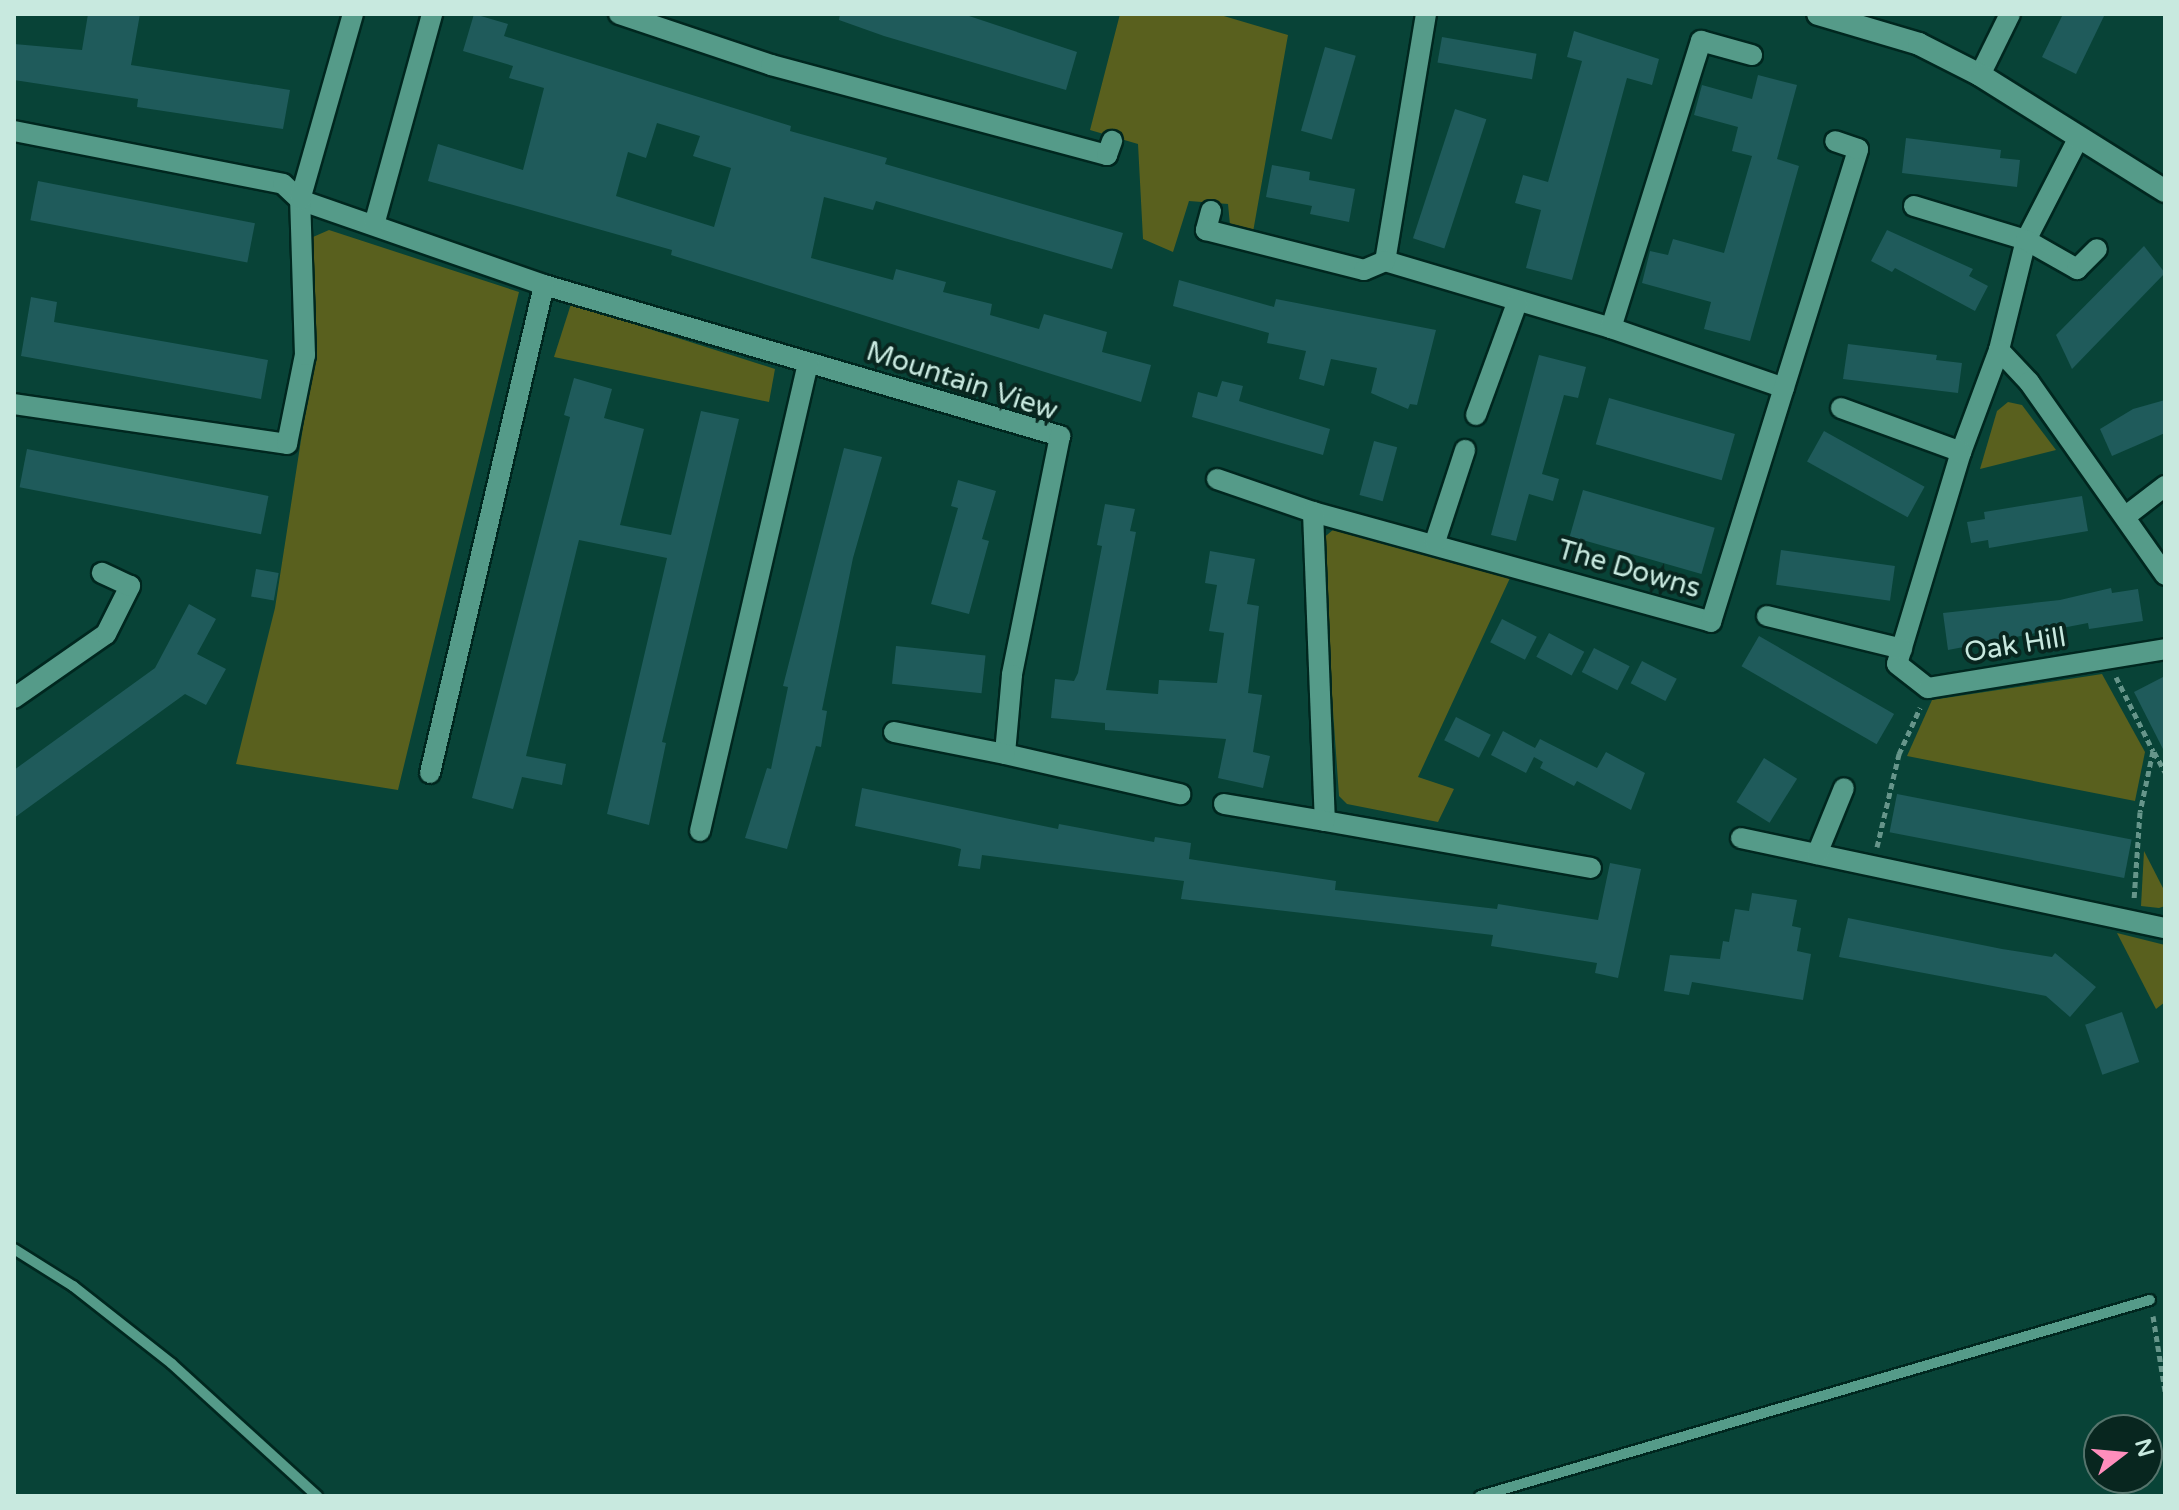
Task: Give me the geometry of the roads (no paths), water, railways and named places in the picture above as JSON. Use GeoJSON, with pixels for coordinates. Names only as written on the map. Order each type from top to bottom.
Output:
{"type":"FeatureCollection","features":[{"type":"Feature","properties":{"kind":"street"},"geometry":{"type":"LineString","coordinates":[[14,404],[287,444],[305,355],[300,200],[353,14]]}},
{"type":"Feature","properties":{"kind":"street"},"geometry":{"type":"LineString","coordinates":[[374,225],[432,14]]}},
{"type":"Feature","properties":{"kind":"street"},"geometry":{"type":"LineString","coordinates":[[619,14],[771,65],[1107,155],[1112,141]]}},
{"type":"Feature","properties":{"kind":"street"},"geometry":{"type":"LineString","coordinates":[[1385,261],[1426,14]]}},
{"type":"Feature","properties":{"kind":"street"},"geometry":{"type":"LineString","coordinates":[[1818,14],[1919,44],[1980,75],[2165,191]]}},
{"type":"Feature","properties":{"kind":"street"},"geometry":{"type":"LineString","coordinates":[[1980,75],[2010,14]]}},
{"type":"Feature","properties":{"kind":"street"},"geometry":{"type":"LineString","coordinates":[[1611,328],[1701,41],[1752,55]]}},
{"type":"Feature","properties":{"kind":"street","name":"Mountain View"},"geometry":{"type":"LineString","coordinates":[[14,131],[283,184],[300,200],[544,285],[1060,436],[1012,675],[1005,754]]}},
{"type":"Feature","properties":{"kind":"street"},"geometry":{"type":"LineString","coordinates":[[1767,616],[1902,649],[1961,452],[1999,350],[2026,240],[2079,137]]}},
{"type":"Feature","properties":{"kind":"street","name":"The Downs"},"geometry":{"type":"LineString","coordinates":[[1217,479],[1313,512],[1435,542],[1711,622],[1858,149],[1835,141]]}},
{"type":"Feature","properties":{"kind":"street"},"geometry":{"type":"LineString","coordinates":[[1914,206],[2026,240],[2077,269],[2097,249]]}},
{"type":"Feature","properties":{"kind":"street"},"geometry":{"type":"LineString","coordinates":[[1211,211],[1206,230],[1364,270],[1385,261],[1517,303],[1611,328],[1784,388]]}},
{"type":"Feature","properties":{"kind":"street"},"geometry":{"type":"LineString","coordinates":[[430,773],[544,285]]}},
{"type":"Feature","properties":{"kind":"street"},"geometry":{"type":"LineString","coordinates":[[1476,415],[1517,303]]}},
{"type":"Feature","properties":{"kind":"street"},"geometry":{"type":"LineString","coordinates":[[1999,350],[2029,382],[2165,575]]}},
{"type":"Feature","properties":{"kind":"street"},"geometry":{"type":"LineString","coordinates":[[700,831],[808,363]]}},
{"type":"Feature","properties":{"kind":"street"},"geometry":{"type":"LineString","coordinates":[[1841,408],[1961,452]]}},
{"type":"Feature","properties":{"kind":"street"},"geometry":{"type":"LineString","coordinates":[[1435,542],[1465,450]]}},
{"type":"Feature","properties":{"kind":"street"},"geometry":{"type":"LineString","coordinates":[[2126,516],[2165,486]]}},
{"type":"Feature","properties":{"kind":"street"},"geometry":{"type":"LineString","coordinates":[[1313,512],[1325,821]]}},
{"type":"Feature","properties":{"kind":"street"},"geometry":{"type":"LineString","coordinates":[[14,698],[106,634],[130,586],[102,573]]}},
{"type":"Feature","properties":{"kind":"street","name":"Oak Hill"},"geometry":{"type":"LineString","coordinates":[[1902,649],[1897,664],[1928,688],[2165,649]]}},
{"type":"Feature","properties":{"kind":"street"},"geometry":{"type":"LineString","coordinates":[[894,732],[1180,794]]}},
{"type":"Feature","properties":{"kind":"street"},"geometry":{"type":"LineString","coordinates":[[1817,854],[1844,788]]}},
{"type":"Feature","properties":{"kind":"street"},"geometry":{"type":"LineString","coordinates":[[1224,804],[1591,868]]}},
{"type":"Feature","properties":{"kind":"street"},"geometry":{"type":"LineString","coordinates":[[1741,838],[2165,928]]}},
{"type":"Feature","properties":{"kind":"lane"},"geometry":{"type":"LineString","coordinates":[[14,1249],[73,1286],[172,1364],[317,1496]]}},
{"type":"Feature","properties":{"kind":"lane"},"geometry":{"type":"LineString","coordinates":[[1480,1496],[2150,1300]]}}]}
